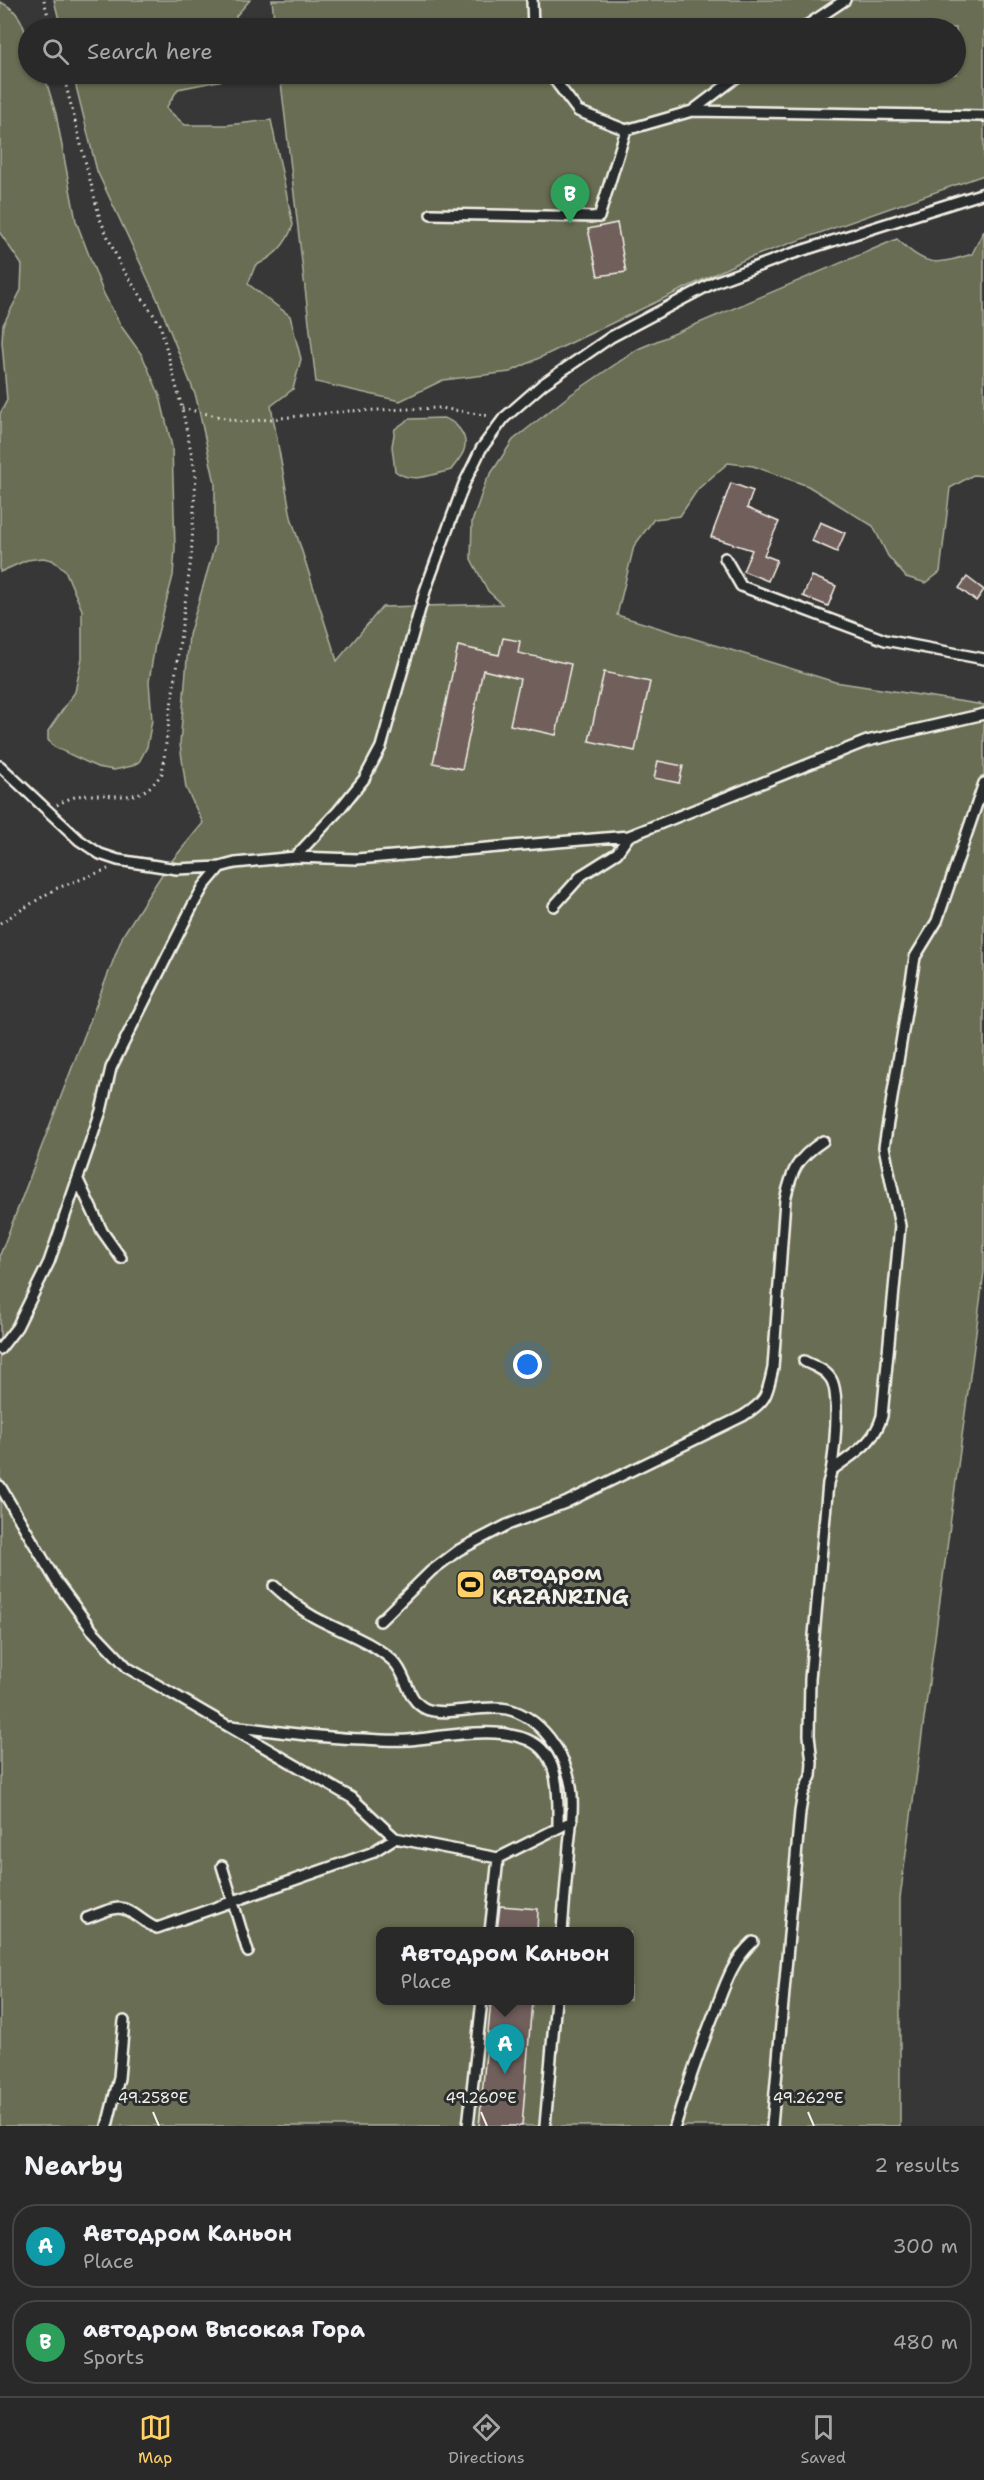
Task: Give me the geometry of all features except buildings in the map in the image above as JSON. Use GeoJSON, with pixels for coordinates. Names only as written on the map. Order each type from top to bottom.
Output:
{"type":"FeatureCollection","features":[{"type":"Feature","properties":{"kind":"lane"},"geometry":{"type":"LineString","coordinates":[[532,0],[533,18]]}},
{"type":"Feature","properties":{"kind":"lane"},"geometry":{"type":"LineString","coordinates":[[818,18],[845,0]]}},
{"type":"Feature","properties":{"kind":"lane"},"geometry":{"type":"LineString","coordinates":[[558,84],[578,111],[626,130],[692,111],[984,116]]}},
{"type":"Feature","properties":{"kind":"lane"},"geometry":{"type":"LineString","coordinates":[[692,111],[728,84]]}},
{"type":"Feature","properties":{"kind":"lane"},"geometry":{"type":"LineString","coordinates":[[431,214],[599,217],[626,130]]}},
{"type":"Feature","properties":{"kind":"lane"},"geometry":{"type":"LineString","coordinates":[[295,857],[364,779],[381,747],[425,591],[464,484],[481,449],[504,418],[543,384],[611,337],[715,282],[788,255],[984,193]]}},
{"type":"Feature","properties":{"kind":"lane"},"geometry":{"type":"LineString","coordinates":[[725,558],[741,586],[885,640],[984,659]]}},
{"type":"Feature","properties":{"kind":"lane"},"geometry":{"type":"LineString","coordinates":[[0,766],[79,840],[100,854],[118,860],[177,869],[220,867],[235,863],[295,857],[357,860],[629,836],[867,741],[984,714]]}},
{"type":"Feature","properties":{"kind":"lane"},"geometry":{"type":"LineString","coordinates":[[832,1470],[869,1442],[877,1433],[882,1416],[900,1226],[884,1147],[887,1125],[915,957],[937,921],[984,783]]}},
{"type":"Feature","properties":{"kind":"lane"},"geometry":{"type":"LineString","coordinates":[[554,906],[582,875],[617,853],[629,836]]}},
{"type":"Feature","properties":{"kind":"lane"},"geometry":{"type":"LineString","coordinates":[[0,1349],[17,1328],[49,1262],[101,1111],[111,1068],[193,905],[204,886],[220,867]]}},
{"type":"Feature","properties":{"kind":"lane"},"geometry":{"type":"LineString","coordinates":[[380,1620],[431,1571],[459,1550],[507,1525],[565,1503],[743,1416],[760,1405],[767,1392],[773,1368],[785,1200],[790,1179],[796,1163],[806,1152],[823,1141]]}},
{"type":"Feature","properties":{"kind":"lane"},"geometry":{"type":"LineString","coordinates":[[78,1180],[102,1231],[121,1258]]}},
{"type":"Feature","properties":{"kind":"lane"},"geometry":{"type":"LineString","coordinates":[[772,2126],[800,1812],[803,1794],[811,1776],[810,1679],[828,1484],[832,1470],[835,1389],[824,1371],[804,1361]]}},
{"type":"Feature","properties":{"kind":"lane"},"geometry":{"type":"LineString","coordinates":[[0,1486],[56,1581],[92,1630],[128,1668],[352,1798],[395,1838],[498,1858],[572,1821]]}},
{"type":"Feature","properties":{"kind":"lane"},"geometry":{"type":"LineString","coordinates":[[274,1586],[312,1616],[394,1661],[414,1699],[427,1709],[440,1712],[494,1707],[508,1709],[532,1721],[553,1743],[567,1771],[571,1791],[572,1821],[562,1927]]}},
{"type":"Feature","properties":{"kind":"lane"},"geometry":{"type":"LineString","coordinates":[[226,1726],[359,1739],[405,1740],[476,1734],[510,1734],[536,1744],[548,1760],[556,1776],[558,1827]]}},
{"type":"Feature","properties":{"kind":"lane"},"geometry":{"type":"LineString","coordinates":[[87,1918],[119,1908],[133,1914],[147,1925],[157,1928],[371,1853],[395,1838]]}},
{"type":"Feature","properties":{"kind":"lane"},"geometry":{"type":"LineString","coordinates":[[491,1927],[498,1858]]}},
{"type":"Feature","properties":{"kind":"lane"},"geometry":{"type":"LineString","coordinates":[[222,1866],[248,1953]]}},
{"type":"Feature","properties":{"kind":"lane"},"geometry":{"type":"LineString","coordinates":[[675,2126],[699,2051],[731,1968],[740,1954],[753,1942]]}},
{"type":"Feature","properties":{"kind":"lane"},"geometry":{"type":"LineString","coordinates":[[468,2126],[482,2005]]}},
{"type":"Feature","properties":{"kind":"lane"},"geometry":{"type":"LineString","coordinates":[[545,2126],[556,2005]]}},
{"type":"Feature","properties":{"kind":"lane"},"geometry":{"type":"LineString","coordinates":[[107,2126],[119,2078],[124,2021]]}},
{"type":"Feature","properties":{"kind":"path"},"geometry":{"type":"LineString","coordinates":[[44,0],[48,18]]}},
{"type":"Feature","properties":{"kind":"path"},"geometry":{"type":"LineString","coordinates":[[46,811],[69,799],[86,795],[130,797],[153,787],[162,773],[191,559],[196,475],[182,408],[160,324],[121,267],[100,219],[66,84]]}},
{"type":"Feature","properties":{"kind":"path"},"geometry":{"type":"LineString","coordinates":[[182,408],[242,422],[348,411],[441,408],[504,418]]}},
{"type":"Feature","properties":{"kind":"path"},"geometry":{"type":"LineString","coordinates":[[0,922],[55,888],[106,872],[118,860]]}},
{"type":"Feature","properties":{"kind":"green space"},"geometry":{"type":"Polygon","coordinates":[[[54,0],[250,0],[236,18],[58,18],[54,0]]]}},
{"type":"Feature","properties":{"kind":"green space"},"geometry":{"type":"Polygon","coordinates":[[[272,0],[984,0],[984,175],[746,259],[510,372],[443,380],[400,401],[316,382],[281,84],[966,84],[966,18],[274,18],[272,0]]]}},
{"type":"Feature","properties":{"kind":"green space"},"geometry":{"type":"Polygon","coordinates":[[[0,2],[10,7],[19,18],[18,84],[47,84],[56,114],[76,221],[103,292],[121,326],[142,355],[160,396],[172,447],[175,548],[173,576],[155,644],[149,682],[152,720],[147,747],[139,762],[132,766],[114,770],[97,767],[54,747],[48,740],[48,731],[75,692],[82,658],[82,610],[65,570],[52,560],[43,558],[27,560],[0,572],[0,414],[7,400],[2,342],[3,325],[21,290],[22,265],[0,233],[0,2]]]}},
{"type":"Feature","properties":{"kind":"green space","name":"автодром KAZANRING"},"geometry":{"type":"Polygon","coordinates":[[[75,84],[204,84],[178,89],[166,108],[185,125],[227,125],[271,120],[293,225],[279,249],[255,266],[248,284],[290,316],[301,359],[293,389],[271,406],[291,517],[337,661],[382,607],[502,604],[488,591],[471,559],[472,522],[486,481],[513,440],[570,395],[638,349],[897,239],[923,259],[939,262],[972,254],[984,230],[984,476],[973,475],[950,488],[940,572],[926,583],[906,577],[888,556],[873,526],[808,486],[753,466],[728,463],[698,489],[680,516],[654,519],[634,546],[617,615],[835,682],[984,705],[984,1272],[900,1898],[900,2126],[0,2126],[0,1255],[123,935],[166,868],[203,823],[186,788],[180,744],[189,635],[215,545],[215,483],[196,397],[159,303],[97,171],[75,84]]]}},
{"type":"Feature","properties":{"kind":"green space"},"geometry":{"type":"Polygon","coordinates":[[[443,418],[456,425],[465,439],[463,453],[451,470],[415,478],[395,471],[392,446],[395,429],[409,419],[443,418]]]}},
{"type":"Feature","properties":{"kind":"place","name":"автодром Высокая Гора"},"geometry":{"type":"Point","coordinates":[570,224]}},
{"type":"Feature","properties":{"kind":"place","name":"автодром KAZANRING"},"geometry":{"type":"Point","coordinates":[471,1585]}},
{"type":"Feature","properties":{"kind":"place","name":"Автодром Каньон"},"geometry":{"type":"Point","coordinates":[505,2074]}}]}
